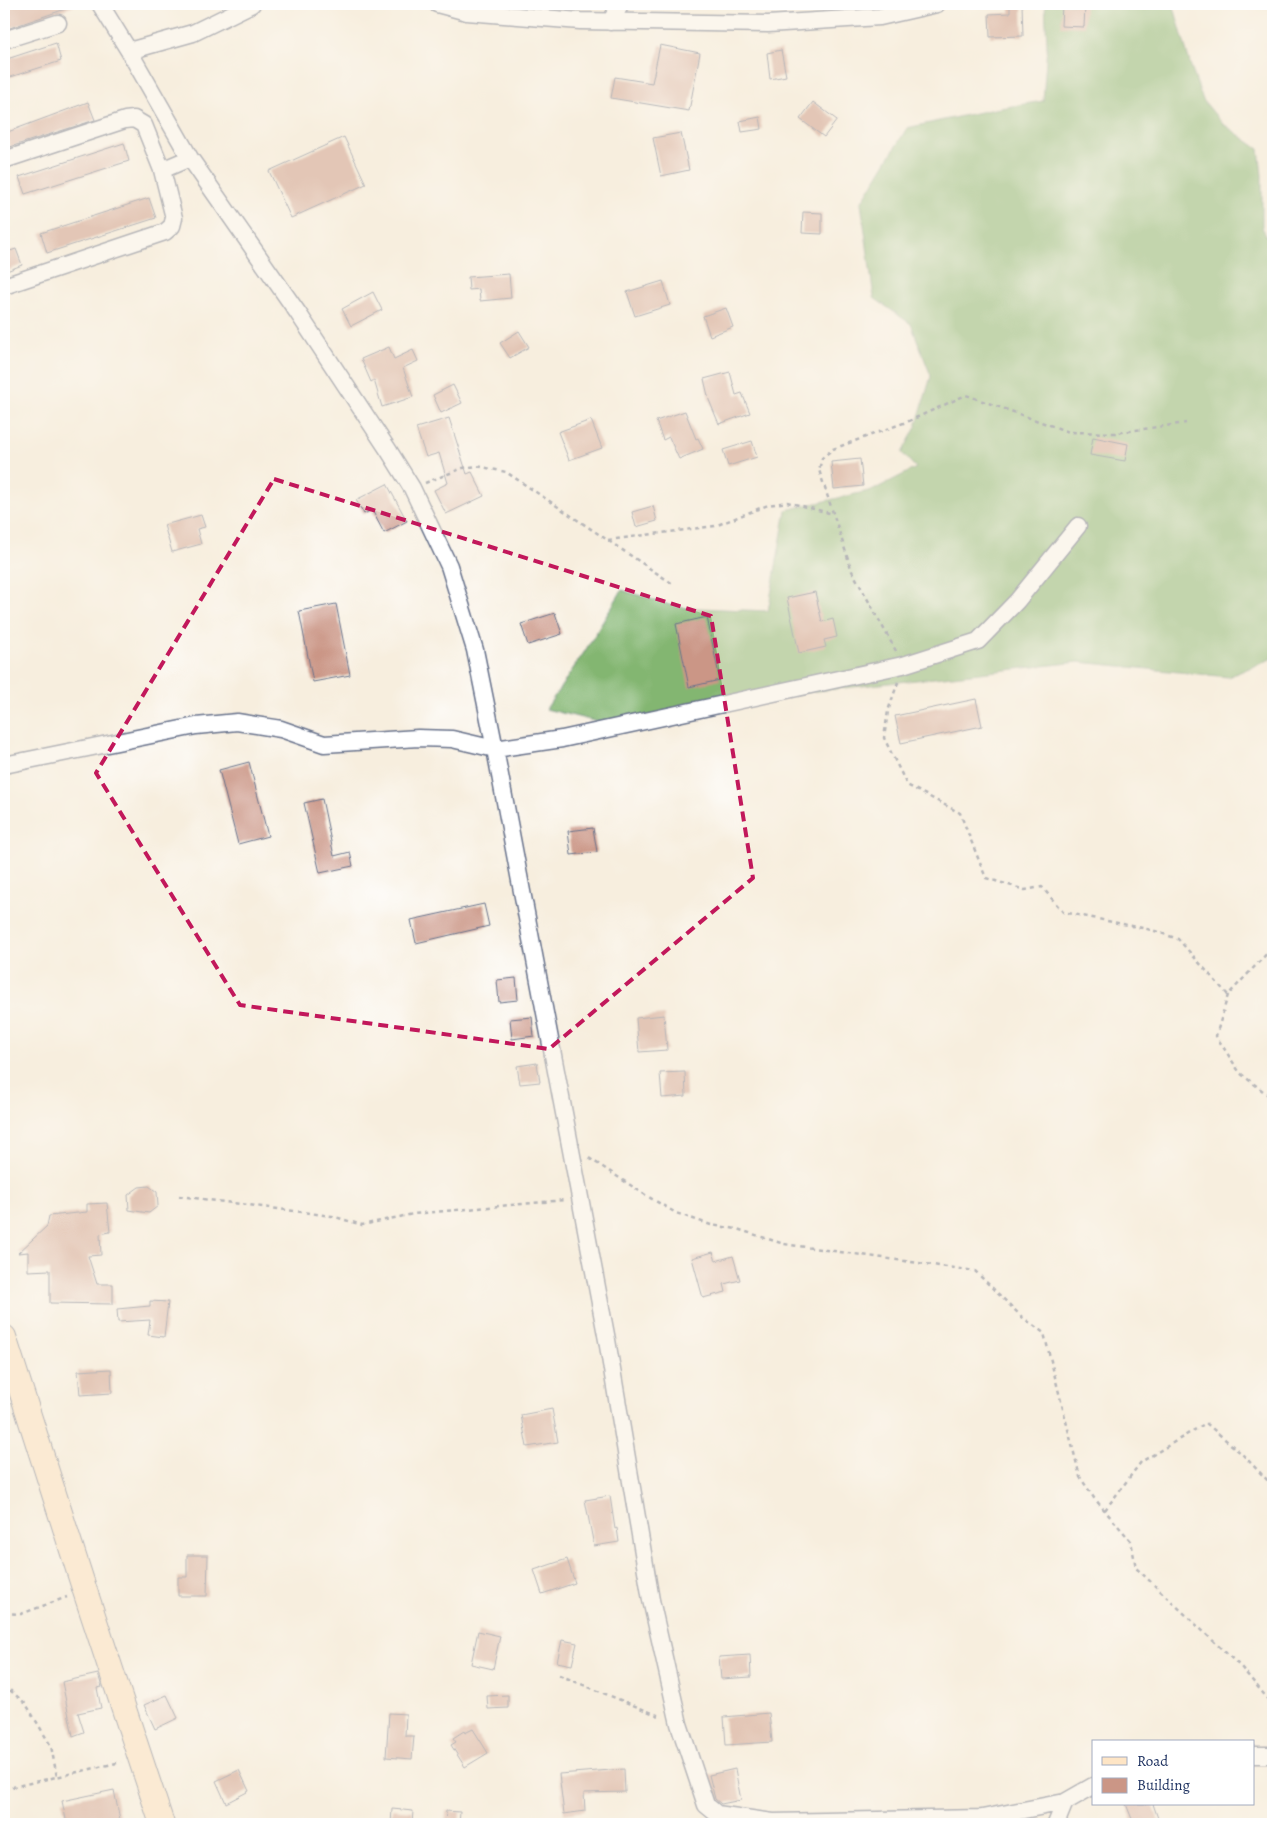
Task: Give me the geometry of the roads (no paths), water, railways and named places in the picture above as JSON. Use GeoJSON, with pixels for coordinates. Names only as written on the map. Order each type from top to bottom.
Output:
{"type":"FeatureCollection","features":[{"type":"Feature","properties":{"kind":"main road"},"geometry":{"type":"LineString","coordinates":[[4,1337],[162,1824]]}},
{"type":"Feature","properties":{"kind":"street"},"geometry":{"type":"LineString","coordinates":[[100,4],[130,51],[190,158],[298,313],[390,451],[412,488],[449,566],[475,650],[495,749],[608,1340],[650,1600],[679,1724],[706,1805],[717,1814],[773,1822],[982,1818],[1065,1802],[1092,1787]]}},
{"type":"Feature","properties":{"kind":"street"},"geometry":{"type":"LineString","coordinates":[[130,51],[193,33],[252,4]]}},
{"type":"Feature","properties":{"kind":"street"},"geometry":{"type":"LineString","coordinates":[[437,4],[467,12],[580,21],[768,24],[880,17],[937,4]]}},
{"type":"Feature","properties":{"kind":"street"},"geometry":{"type":"LineString","coordinates":[[610,22],[621,4]]}},
{"type":"Feature","properties":{"kind":"street"},"geometry":{"type":"LineString","coordinates":[[4,40],[58,23]]}},
{"type":"Feature","properties":{"kind":"street"},"geometry":{"type":"LineString","coordinates":[[4,160],[125,120],[134,120],[144,125],[162,170],[174,218],[172,226],[165,232],[4,286]]}},
{"type":"Feature","properties":{"kind":"street"},"geometry":{"type":"LineString","coordinates":[[162,170],[190,158]]}},
{"type":"Feature","properties":{"kind":"street"},"geometry":{"type":"LineString","coordinates":[[4,765],[196,726],[237,722],[281,729],[324,744],[418,738],[452,739],[495,749],[562,738],[903,665],[978,641],[1017,601],[1078,526]]}},
{"type":"Feature","properties":{"kind":"street"},"geometry":{"type":"LineString","coordinates":[[1254,1755],[1273,1754]]}},
{"type":"Feature","properties":{"kind":"street"},"geometry":{"type":"LineString","coordinates":[[1056,1824],[1065,1802]]}}]}
